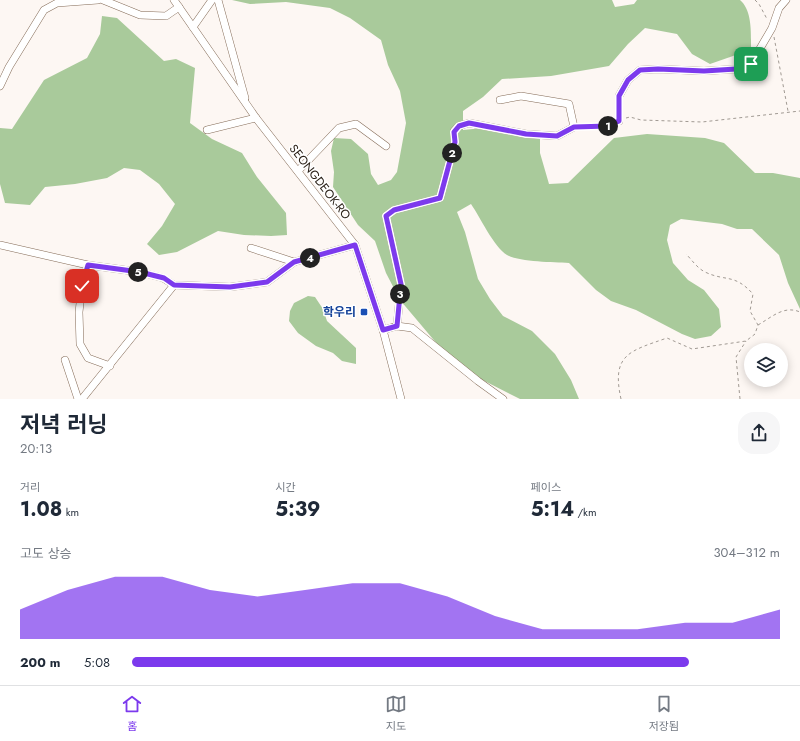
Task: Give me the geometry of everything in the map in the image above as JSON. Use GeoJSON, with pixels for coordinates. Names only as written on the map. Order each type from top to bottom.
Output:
{"type":"FeatureCollection","features":[{"type":"Feature","properties":{"kind":"street"},"geometry":{"type":"LineString","coordinates":[[0,86],[9,67],[44,10],[57,3],[98,0]]}},
{"type":"Feature","properties":{"kind":"street"},"geometry":{"type":"LineString","coordinates":[[103,0],[140,15],[166,16],[179,6]]}},
{"type":"Feature","properties":{"kind":"street","name":"SEONGDEOK-RO"},"geometry":{"type":"LineString","coordinates":[[174,0],[256,118],[355,245],[383,330],[401,399]]}},
{"type":"Feature","properties":{"kind":"street"},"geometry":{"type":"LineString","coordinates":[[193,27],[212,0]]}},
{"type":"Feature","properties":{"kind":"street"},"geometry":{"type":"LineString","coordinates":[[218,0],[246,104]]}},
{"type":"Feature","properties":{"kind":"street"},"geometry":{"type":"LineString","coordinates":[[619,121],[619,96],[628,80],[640,70],[658,69],[704,71],[736,69],[751,64],[772,28],[779,8],[786,0]]}},
{"type":"Feature","properties":{"kind":"street"},"geometry":{"type":"LineString","coordinates":[[397,326],[401,284],[386,216],[394,210],[440,198],[455,142],[454,132],[459,126],[469,123],[526,134],[557,136],[574,127],[569,104],[521,96],[500,100]]}},
{"type":"Feature","properties":{"kind":"street"},"geometry":{"type":"LineString","coordinates":[[207,130],[256,118]]}},
{"type":"Feature","properties":{"kind":"street"},"geometry":{"type":"LineString","coordinates":[[298,171],[339,128],[356,124],[386,146]]}},
{"type":"Feature","properties":{"kind":"street"},"geometry":{"type":"LineString","coordinates":[[0,245],[88,265],[140,272],[164,278],[174,285],[230,287],[267,282],[294,262],[355,245]]}},
{"type":"Feature","properties":{"kind":"street"},"geometry":{"type":"LineString","coordinates":[[251,248],[294,262]]}},
{"type":"Feature","properties":{"kind":"street"},"geometry":{"type":"LineString","coordinates":[[88,265],[82,286],[79,312],[80,344],[88,358],[110,366]]}},
{"type":"Feature","properties":{"kind":"street"},"geometry":{"type":"LineString","coordinates":[[82,399],[174,285]]}},
{"type":"Feature","properties":{"kind":"street"},"geometry":{"type":"LineString","coordinates":[[383,330],[397,326],[412,328],[503,399]]}},
{"type":"Feature","properties":{"kind":"street"},"geometry":{"type":"LineString","coordinates":[[65,360],[78,399]]}},
{"type":"Feature","properties":{"kind":"path"},"geometry":{"type":"LineString","coordinates":[[755,0],[759,4],[772,28],[788,111]]}},
{"type":"Feature","properties":{"kind":"path"},"geometry":{"type":"LineString","coordinates":[[574,127],[608,126],[630,117],[641,120],[702,122],[788,111],[800,111]]}},
{"type":"Feature","properties":{"kind":"path"},"geometry":{"type":"LineString","coordinates":[[686,254],[704,271],[714,275],[733,278],[745,285],[753,294],[750,311],[758,325]]}},
{"type":"Feature","properties":{"kind":"path"},"geometry":{"type":"LineString","coordinates":[[740,399],[736,357],[746,341],[755,334],[758,325],[786,309],[793,309],[800,312]]}},
{"type":"Feature","properties":{"kind":"path"},"geometry":{"type":"LineString","coordinates":[[621,399],[618,384],[618,372],[621,363],[632,352],[642,347],[667,338],[692,349],[746,341]]}},
{"type":"Feature","properties":{"kind":"green space"},"geometry":{"type":"Polygon","coordinates":[[[232,0],[612,0],[615,7],[634,4],[637,0],[740,0],[747,9],[749,15],[751,47],[733,56],[710,64],[692,54],[677,34],[645,28],[628,44],[609,66],[551,76],[502,79],[483,97],[463,111],[463,130],[483,128],[522,137],[540,138],[540,153],[549,184],[568,183],[614,138],[647,134],[705,138],[724,143],[755,173],[773,173],[800,178],[800,309],[788,283],[779,255],[752,229],[737,229],[722,224],[681,219],[670,225],[667,240],[673,263],[688,280],[704,290],[719,309],[721,327],[711,336],[695,339],[682,334],[636,310],[611,301],[596,290],[569,263],[520,259],[507,255],[492,239],[471,204],[457,212],[465,232],[478,279],[490,299],[503,316],[532,331],[555,354],[571,380],[579,399],[520,399],[465,371],[438,345],[400,300],[386,273],[375,241],[358,225],[333,187],[334,172],[331,151],[334,138],[351,139],[368,154],[371,174],[378,185],[391,180],[397,172],[406,123],[400,91],[388,65],[381,40],[350,18],[330,8],[286,2],[250,4],[232,0]]]}},
{"type":"Feature","properties":{"kind":"green space"},"geometry":{"type":"Polygon","coordinates":[[[102,16],[117,18],[164,61],[176,59],[195,68],[190,123],[212,139],[242,153],[257,177],[286,213],[287,235],[244,235],[218,231],[177,252],[159,255],[147,244],[162,226],[175,204],[159,184],[140,170],[124,168],[107,178],[75,184],[45,187],[30,205],[5,203],[0,184],[0,128],[12,129],[44,80],[87,58],[100,34],[102,16]]]}},
{"type":"Feature","properties":{"kind":"green space"},"geometry":{"type":"Polygon","coordinates":[[[308,296],[315,297],[323,309],[327,321],[356,348],[356,364],[342,361],[333,353],[316,346],[298,333],[289,321],[290,311],[294,303],[308,296]]]}},
{"type":"Feature","properties":{"kind":"place","name":"학우리"},"geometry":{"type":"Point","coordinates":[364,312]}},
{"type":"Feature","properties":{"kind":"route"},"geometry":{"type":"LineString","coordinates":[[82,286],[88,265],[140,272],[164,278],[174,285],[230,287],[267,282],[294,262],[355,245],[383,330],[397,326],[401,284],[386,216],[394,210],[440,198],[455,142],[454,132],[459,126],[469,123],[526,134],[557,136],[574,127],[608,126],[619,121],[619,96],[628,80],[640,70],[658,69],[704,71],[736,69],[751,64]]}}]}
